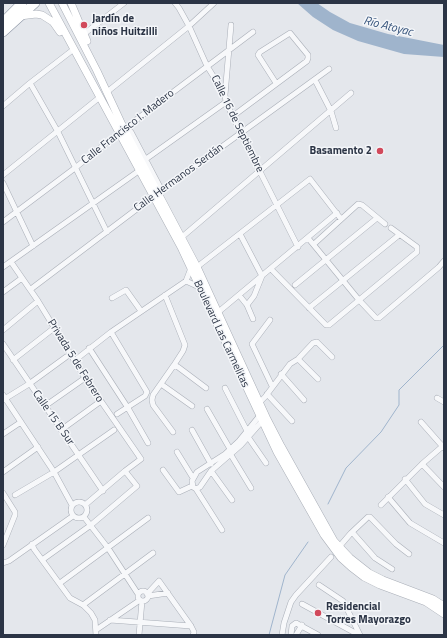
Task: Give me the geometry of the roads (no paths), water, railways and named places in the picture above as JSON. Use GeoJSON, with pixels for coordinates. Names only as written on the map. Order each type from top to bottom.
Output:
{"type":"FeatureCollection","features":[{"type":"Feature","properties":{"kind":"highway"},"geometry":{"type":"LineString","coordinates":[[3,22],[22,3]]}},
{"type":"Feature","properties":{"kind":"highway"},"geometry":{"type":"LineString","coordinates":[[3,32],[35,3]]}},
{"type":"Feature","properties":{"kind":"main road","name":"Boulevard Las Carmelitas"},"geometry":{"type":"LineString","coordinates":[[49,3],[100,97],[122,130],[157,195],[194,268],[257,405],[339,547],[353,561],[370,573],[433,599],[444,606]]}},
{"type":"Feature","properties":{"kind":"main road","name":"Boulevard Las Carmelitas"},"geometry":{"type":"LineString","coordinates":[[62,3],[107,92],[140,170],[182,237],[194,268],[199,287],[216,315]]}},
{"type":"Feature","properties":{"kind":"main road"},"geometry":{"type":"LineString","coordinates":[[71,3],[97,64],[97,71]]}},
{"type":"Feature","properties":{"kind":"main road"},"geometry":{"type":"LineString","coordinates":[[20,16],[36,14],[49,19],[57,27],[67,46],[74,49]]}},
{"type":"Feature","properties":{"kind":"main road","name":"Boulevard Las Carmelitas"},"geometry":{"type":"LineString","coordinates":[[263,416],[277,452],[324,535],[341,558],[355,571],[372,581],[426,602],[444,614]]}},
{"type":"Feature","properties":{"kind":"street"},"geometry":{"type":"LineString","coordinates":[[84,34],[124,3]]}},
{"type":"Feature","properties":{"kind":"street","name":"Calle 16 de Septiembre"},"geometry":{"type":"LineString","coordinates":[[175,3],[189,26],[207,66],[224,95],[241,134],[298,247]]}},
{"type":"Feature","properties":{"kind":"street"},"geometry":{"type":"LineString","coordinates":[[107,92],[189,26],[214,3]]}},
{"type":"Feature","properties":{"kind":"street"},"geometry":{"type":"LineString","coordinates":[[224,95],[231,25]]}},
{"type":"Feature","properties":{"kind":"street","name":"Calle Francisco I. Madero"},"geometry":{"type":"LineString","coordinates":[[3,222],[75,168],[122,130],[253,32]]}},
{"type":"Feature","properties":{"kind":"street"},"geometry":{"type":"LineString","coordinates":[[233,116],[306,61],[308,55],[290,33],[260,52],[258,55],[276,83]]}},
{"type":"Feature","properties":{"kind":"street"},"geometry":{"type":"LineString","coordinates":[[3,106],[74,49]]}},
{"type":"Feature","properties":{"kind":"street","name":"Calle Hermanos Serdán"},"geometry":{"type":"LineString","coordinates":[[31,289],[329,69]]}},
{"type":"Feature","properties":{"kind":"street"},"geometry":{"type":"LineString","coordinates":[[315,80],[331,111],[336,128]]}},
{"type":"Feature","properties":{"kind":"street"},"geometry":{"type":"LineString","coordinates":[[30,83],[58,132],[107,232]]}},
{"type":"Feature","properties":{"kind":"street"},"geometry":{"type":"LineString","coordinates":[[182,237],[261,172],[351,94]]}},
{"type":"Feature","properties":{"kind":"street"},"geometry":{"type":"LineString","coordinates":[[3,175],[100,97]]}},
{"type":"Feature","properties":{"kind":"street"},"geometry":{"type":"LineString","coordinates":[[146,158],[226,102]]}},
{"type":"Feature","properties":{"kind":"street","name":"Boulevard Las Carmelitas"},"geometry":{"type":"LineString","coordinates":[[122,130],[128,129],[131,132],[146,158],[161,189],[157,195]]}},
{"type":"Feature","properties":{"kind":"street"},"geometry":{"type":"LineString","coordinates":[[3,267],[140,170]]}},
{"type":"Feature","properties":{"kind":"street"},"geometry":{"type":"LineString","coordinates":[[74,361],[89,348],[140,311],[186,281],[194,268],[310,179],[341,219]]}},
{"type":"Feature","properties":{"kind":"street"},"geometry":{"type":"LineString","coordinates":[[3,183],[33,246]]}},
{"type":"Feature","properties":{"kind":"street"},"geometry":{"type":"LineString","coordinates":[[314,244],[358,204],[385,224]]}},
{"type":"Feature","properties":{"kind":"street"},"geometry":{"type":"LineString","coordinates":[[216,315],[337,213]]}},
{"type":"Feature","properties":{"kind":"street"},"geometry":{"type":"LineString","coordinates":[[295,285],[377,218]]}},
{"type":"Feature","properties":{"kind":"street"},"geometry":{"type":"LineString","coordinates":[[271,269],[326,325],[329,325],[417,252],[418,249],[415,246],[391,228]]}},
{"type":"Feature","properties":{"kind":"street"},"geometry":{"type":"LineString","coordinates":[[240,234],[262,276],[254,296],[247,305]]}},
{"type":"Feature","properties":{"kind":"street"},"geometry":{"type":"LineString","coordinates":[[309,308],[399,235]]}},
{"type":"Feature","properties":{"kind":"street"},"geometry":{"type":"LineString","coordinates":[[308,238],[327,259],[359,300],[376,318],[378,318],[433,272],[444,261]]}},
{"type":"Feature","properties":{"kind":"street","name":"Privada 5 de Febrero"},"geometry":{"type":"LineString","coordinates":[[11,262],[31,289],[85,378],[142,459],[125,471]]}},
{"type":"Feature","properties":{"kind":"street"},"geometry":{"type":"LineString","coordinates":[[3,292],[22,278]]}},
{"type":"Feature","properties":{"kind":"street"},"geometry":{"type":"LineString","coordinates":[[186,281],[199,287]]}},
{"type":"Feature","properties":{"kind":"street"},"geometry":{"type":"LineString","coordinates":[[112,298],[126,290],[140,311]]}},
{"type":"Feature","properties":{"kind":"street"},"geometry":{"type":"LineString","coordinates":[[165,295],[185,345],[183,351],[162,384],[153,395],[153,404],[173,432]]}},
{"type":"Feature","properties":{"kind":"street"},"geometry":{"type":"LineString","coordinates":[[239,295],[247,305],[253,319]]}},
{"type":"Feature","properties":{"kind":"street"},"geometry":{"type":"LineString","coordinates":[[3,330],[38,301]]}},
{"type":"Feature","properties":{"kind":"street"},"geometry":{"type":"LineString","coordinates":[[270,320],[252,344],[272,386]]}},
{"type":"Feature","properties":{"kind":"street"},"geometry":{"type":"LineString","coordinates":[[13,360],[54,328]]}},
{"type":"Feature","properties":{"kind":"street"},"geometry":{"type":"LineString","coordinates":[[111,332],[147,392],[145,396],[117,414]]}},
{"type":"Feature","properties":{"kind":"street"},"geometry":{"type":"LineString","coordinates":[[257,405],[290,364],[298,359],[313,343],[316,342],[332,357]]}},
{"type":"Feature","properties":{"kind":"street","name":"Calle 15 B Sur"},"geometry":{"type":"LineString","coordinates":[[3,344],[103,491]]}},
{"type":"Feature","properties":{"kind":"street"},"geometry":{"type":"LineString","coordinates":[[89,348],[128,408],[148,443]]}},
{"type":"Feature","properties":{"kind":"street"},"geometry":{"type":"LineString","coordinates":[[66,357],[29,384],[4,398],[54,472],[72,505],[71,510],[73,516],[80,519],[84,517],[87,512],[85,505],[77,502],[72,505]]}},
{"type":"Feature","properties":{"kind":"street"},"geometry":{"type":"LineString","coordinates":[[298,359],[318,379]]}},
{"type":"Feature","properties":{"kind":"street"},"geometry":{"type":"LineString","coordinates":[[174,365],[206,388]]}},
{"type":"Feature","properties":{"kind":"street"},"geometry":{"type":"LineString","coordinates":[[281,374],[304,400]]}},
{"type":"Feature","properties":{"kind":"street"},"geometry":{"type":"LineString","coordinates":[[45,406],[85,378]]}},
{"type":"Feature","properties":{"kind":"street"},"geometry":{"type":"LineString","coordinates":[[162,384],[192,406]]}},
{"type":"Feature","properties":{"kind":"street"},"geometry":{"type":"LineString","coordinates":[[225,388],[247,431]]}},
{"type":"Feature","properties":{"kind":"street"},"geometry":{"type":"LineString","coordinates":[[267,394],[292,421]]}},
{"type":"Feature","properties":{"kind":"street"},"geometry":{"type":"LineString","coordinates":[[437,398],[444,402]]}},
{"type":"Feature","properties":{"kind":"street"},"geometry":{"type":"LineString","coordinates":[[61,430],[101,401]]}},
{"type":"Feature","properties":{"kind":"street"},"geometry":{"type":"LineString","coordinates":[[207,408],[251,488]]}},
{"type":"Feature","properties":{"kind":"street"},"geometry":{"type":"LineString","coordinates":[[193,478],[199,470],[231,452],[247,431],[263,416]]}},
{"type":"Feature","properties":{"kind":"street"},"geometry":{"type":"LineString","coordinates":[[163,470],[178,492],[202,485],[211,471],[248,437],[263,416]]}},
{"type":"Feature","properties":{"kind":"street"},"geometry":{"type":"LineString","coordinates":[[3,434],[21,422]]}},
{"type":"Feature","properties":{"kind":"street"},"geometry":{"type":"LineString","coordinates":[[381,505],[422,464],[444,446],[421,422]]}},
{"type":"Feature","properties":{"kind":"street"},"geometry":{"type":"LineString","coordinates":[[15,496],[54,472],[114,430]]}},
{"type":"Feature","properties":{"kind":"street"},"geometry":{"type":"LineString","coordinates":[[192,430],[211,464]]}},
{"type":"Feature","properties":{"kind":"street"},"geometry":{"type":"LineString","coordinates":[[248,437],[266,463]]}},
{"type":"Feature","properties":{"kind":"street"},"geometry":{"type":"LineString","coordinates":[[3,472],[38,447]]}},
{"type":"Feature","properties":{"kind":"street"},"geometry":{"type":"LineString","coordinates":[[176,452],[193,478],[194,488],[222,530]]}},
{"type":"Feature","properties":{"kind":"street"},"geometry":{"type":"LineString","coordinates":[[422,464],[444,487]]}},
{"type":"Feature","properties":{"kind":"street"},"geometry":{"type":"LineString","coordinates":[[42,560],[91,525],[137,486],[125,471],[85,505]]}},
{"type":"Feature","properties":{"kind":"street"},"geometry":{"type":"LineString","coordinates":[[211,471],[232,500]]}},
{"type":"Feature","properties":{"kind":"street"},"geometry":{"type":"LineString","coordinates":[[406,479],[425,504],[444,515]]}},
{"type":"Feature","properties":{"kind":"street"},"geometry":{"type":"LineString","coordinates":[[3,493],[16,516],[3,545]]}},
{"type":"Feature","properties":{"kind":"street"},"geometry":{"type":"LineString","coordinates":[[388,497],[410,523],[444,543]]}},
{"type":"Feature","properties":{"kind":"street"},"geometry":{"type":"LineString","coordinates":[[3,563],[73,516]]}},
{"type":"Feature","properties":{"kind":"street"},"geometry":{"type":"LineString","coordinates":[[84,517],[108,548],[138,594],[138,598],[141,601],[139,635]]}},
{"type":"Feature","properties":{"kind":"street"},"geometry":{"type":"LineString","coordinates":[[339,547],[368,517],[372,517],[396,544],[409,554]]}},
{"type":"Feature","properties":{"kind":"street"},"geometry":{"type":"LineString","coordinates":[[60,584],[148,518]]}},
{"type":"Feature","properties":{"kind":"street"},"geometry":{"type":"LineString","coordinates":[[352,532],[374,558],[392,569]]}},
{"type":"Feature","properties":{"kind":"street"},"geometry":{"type":"LineString","coordinates":[[32,544],[70,598],[83,605],[93,616],[96,632],[110,620],[141,601],[147,599],[148,595],[159,581],[191,626],[194,632],[193,635]]}},
{"type":"Feature","properties":{"kind":"street"},"geometry":{"type":"LineString","coordinates":[[83,605],[153,553]]}},
{"type":"Feature","properties":{"kind":"street"},"geometry":{"type":"LineString","coordinates":[[282,635],[284,623],[291,602],[330,557]]}},
{"type":"Feature","properties":{"kind":"street"},"geometry":{"type":"LineString","coordinates":[[319,585],[343,601],[360,635]]}},
{"type":"Feature","properties":{"kind":"street"},"geometry":{"type":"LineString","coordinates":[[138,594],[143,591],[148,595],[168,593]]}},
{"type":"Feature","properties":{"kind":"street"},"geometry":{"type":"LineString","coordinates":[[302,604],[360,635]]}},
{"type":"Feature","properties":{"kind":"street"},"geometry":{"type":"LineString","coordinates":[[110,620],[191,626]]}},
{"type":"Feature","properties":{"kind":"street"},"geometry":{"type":"LineString","coordinates":[[291,635],[294,624],[296,623],[318,635]]}},
{"type":"Feature","properties":{"kind":"street"},"geometry":{"type":"LineString","coordinates":[[296,635],[302,625]]}},
{"type":"Feature","properties":{"kind":"water"},"geometry":{"type":"Polygon","coordinates":[[[297,3],[317,3],[350,23],[388,34],[444,45],[444,57],[404,54],[358,41],[333,30],[313,17],[297,3]]]}},
{"type":"Feature","properties":{"kind":"waterway"},"geometry":{"type":"LineString","coordinates":[[328,504],[346,468],[381,432],[399,405],[399,390],[444,345]]}},
{"type":"Feature","properties":{"kind":"waterway"},"geometry":{"type":"LineString","coordinates":[[269,635],[285,575],[308,542]]}},
{"type":"Feature","properties":{"kind":"place","name":"Jardín de niños Huitzilli"},"geometry":{"type":"Point","coordinates":[84,25]}},
{"type":"Feature","properties":{"kind":"place","name":"Basamento 2"},"geometry":{"type":"Point","coordinates":[380,151]}},
{"type":"Feature","properties":{"kind":"place","name":"Residencial Torres Mayorazgo"},"geometry":{"type":"Point","coordinates":[318,613]}},
{"type":"Feature","properties":{"kind":"water label","name":"Río Atoyac"},"geometry":{"type":"Point","coordinates":[388,27]}}]}
